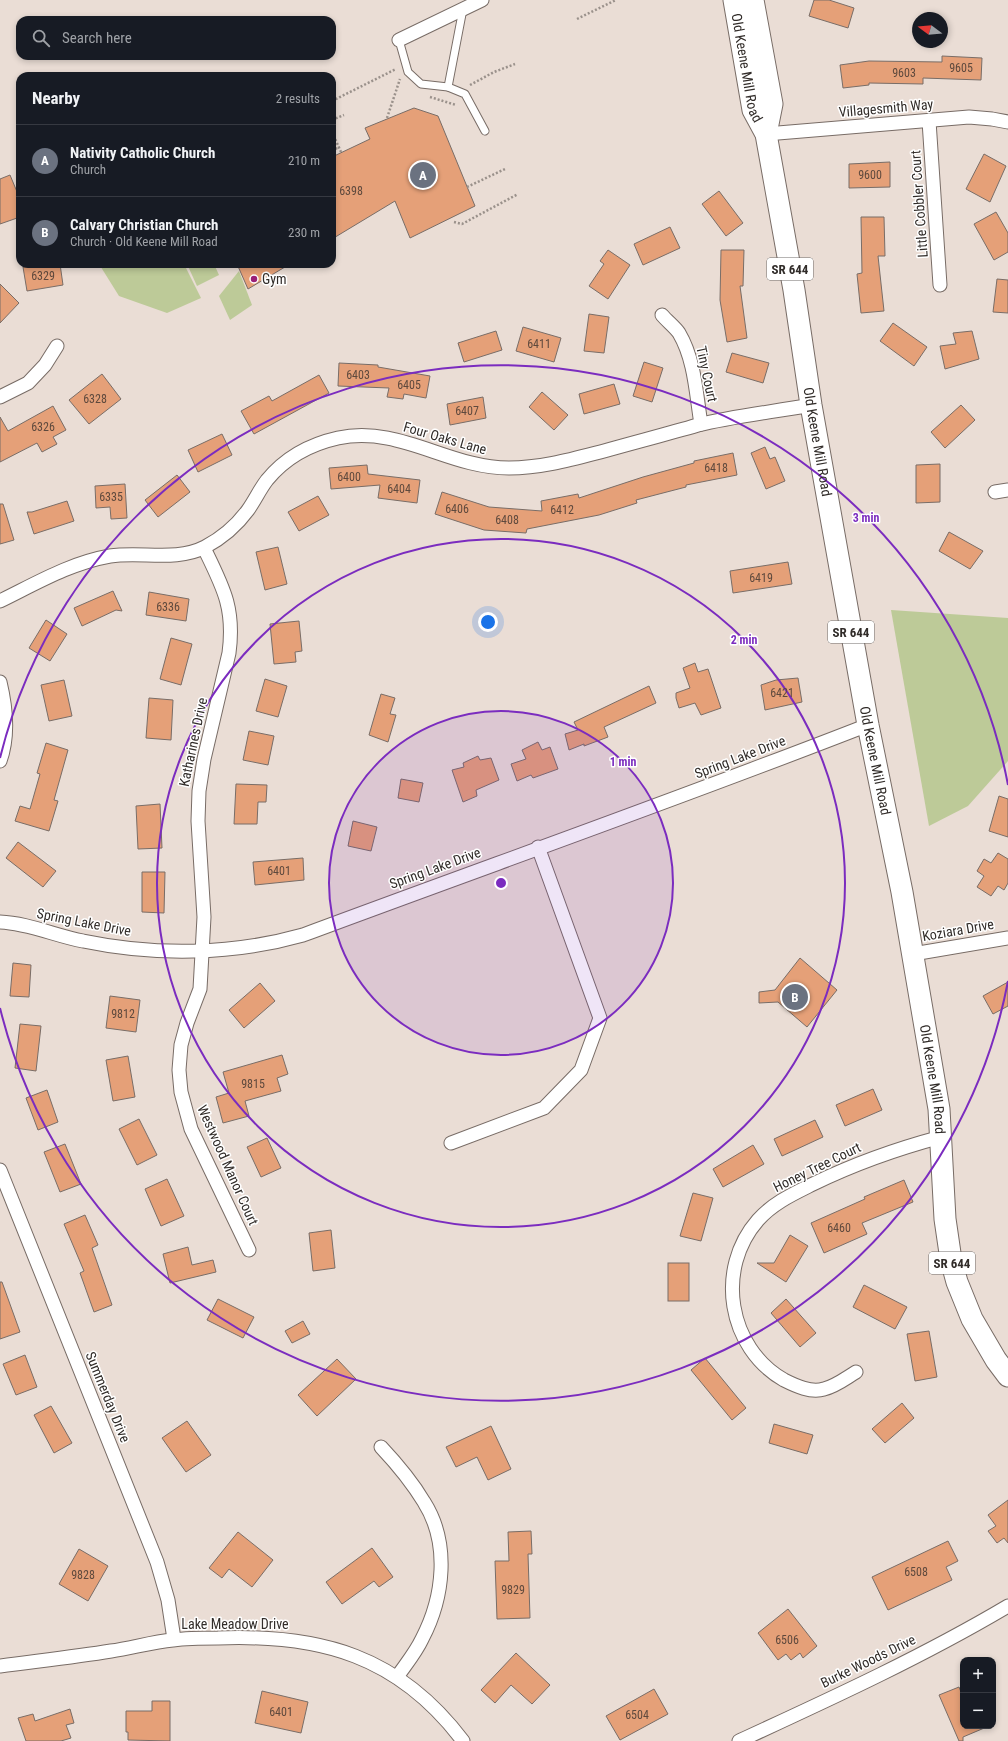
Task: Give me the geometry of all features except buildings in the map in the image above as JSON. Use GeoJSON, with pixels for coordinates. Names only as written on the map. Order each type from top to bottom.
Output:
{"type":"FeatureCollection","features":[{"type":"Feature","properties":{"kind":"main road","name":"Old Keene Mill Road"},"geometry":{"type":"LineString","coordinates":[[734,0],[754,110],[766,134],[794,290],[811,405],[868,725],[901,886],[913,954],[939,1109],[946,1219],[951,1260],[957,1282],[972,1319],[996,1360],[1008,1376]]}},
{"type":"Feature","properties":{"kind":"main road","name":"Old Keene Mill Road"},"geometry":{"type":"LineString","coordinates":[[753,0],[772,104],[766,134]]}},
{"type":"Feature","properties":{"kind":"street"},"geometry":{"type":"LineString","coordinates":[[399,40],[482,0]]}},
{"type":"Feature","properties":{"kind":"street","name":"Villagesmith Way"},"geometry":{"type":"LineString","coordinates":[[766,134],[969,117],[1008,122]]}},
{"type":"Feature","properties":{"kind":"street","name":"Little Cobbler Court"},"geometry":{"type":"LineString","coordinates":[[929,120],[940,286]]}},
{"type":"Feature","properties":{"kind":"street","name":"Tiny Court"},"geometry":{"type":"LineString","coordinates":[[662,315],[678,332],[686,347],[690,359],[701,424]]}},
{"type":"Feature","properties":{"kind":"street"},"geometry":{"type":"LineString","coordinates":[[0,397],[28,383],[45,365],[57,346]]}},
{"type":"Feature","properties":{"kind":"street","name":"Four Oaks Lane"},"geometry":{"type":"LineString","coordinates":[[204,548],[232,528],[248,510],[267,481],[281,466],[304,451],[329,440],[356,436],[387,438],[406,442],[465,463],[491,468],[532,468],[562,462],[701,424],[811,405]]}},
{"type":"Feature","properties":{"kind":"street"},"geometry":{"type":"LineString","coordinates":[[0,601],[72,566],[86,561],[132,554],[164,556],[186,553],[204,548]]}},
{"type":"Feature","properties":{"kind":"street","name":"Katharines Drive"},"geometry":{"type":"LineString","coordinates":[[202,950],[204,916],[198,821],[199,792],[204,759],[230,653],[231,639],[229,607],[224,589],[204,548]]}},
{"type":"Feature","properties":{"kind":"street"},"geometry":{"type":"LineString","coordinates":[[0,682],[4,698],[6,724],[0,761]]}},
{"type":"Feature","properties":{"kind":"street","name":"Spring Lake Drive"},"geometry":{"type":"LineString","coordinates":[[0,922],[119,948],[172,952],[248,947],[277,942],[303,935],[538,847],[740,774],[868,725]]}},
{"type":"Feature","properties":{"kind":"street"},"geometry":{"type":"LineString","coordinates":[[451,1143],[544,1108],[581,1070],[600,1018],[538,847]]}},
{"type":"Feature","properties":{"kind":"street","name":"Koziara Drive"},"geometry":{"type":"LineString","coordinates":[[913,954],[1008,938]]}},
{"type":"Feature","properties":{"kind":"street","name":"Westwood Manor Court"},"geometry":{"type":"LineString","coordinates":[[202,950],[200,989],[187,1024],[181,1046],[179,1070],[181,1092],[185,1112],[191,1129],[249,1250]]}},
{"type":"Feature","properties":{"kind":"street","name":"Honey Tree Court"},"geometry":{"type":"LineString","coordinates":[[856,1372],[825,1389],[815,1390],[791,1384],[762,1364],[745,1339],[738,1325],[732,1303],[733,1274],[738,1253],[757,1220],[784,1198],[833,1174],[873,1158],[900,1148],[940,1137]]}},
{"type":"Feature","properties":{"kind":"street","name":"Summerday Drive"},"geometry":{"type":"LineString","coordinates":[[0,1170],[157,1562],[168,1600],[174,1639]]}},
{"type":"Feature","properties":{"kind":"street"},"geometry":{"type":"LineString","coordinates":[[381,1447],[403,1470],[425,1502],[435,1525],[440,1554],[440,1584],[434,1612],[422,1639],[397,1677]]}},
{"type":"Feature","properties":{"kind":"street","name":"Burke Woods Drive"},"geometry":{"type":"LineString","coordinates":[[739,1741],[931,1649],[1008,1606]]}},
{"type":"Feature","properties":{"kind":"street","name":"Lake Meadow Drive"},"geometry":{"type":"LineString","coordinates":[[0,1666],[112,1651],[174,1639],[245,1637],[298,1640],[339,1651],[378,1665],[397,1677],[442,1717],[463,1741]]}},
{"type":"Feature","properties":{"kind":"lane"},"geometry":{"type":"LineString","coordinates":[[448,87],[463,9]]}},
{"type":"Feature","properties":{"kind":"lane"},"geometry":{"type":"LineString","coordinates":[[399,40],[408,72],[421,84],[448,87],[465,94],[485,131]]}},
{"type":"Feature","properties":{"kind":"path"},"geometry":{"type":"LineString","coordinates":[[577,19],[616,0]]}},
{"type":"Feature","properties":{"kind":"path"},"geometry":{"type":"LineString","coordinates":[[470,85],[494,72],[515,64]]}},
{"type":"Feature","properties":{"kind":"path"},"geometry":{"type":"LineString","coordinates":[[336,99],[395,68],[400,80],[387,118]]}},
{"type":"Feature","properties":{"kind":"path"},"geometry":{"type":"LineString","coordinates":[[336,118],[344,114]]}},
{"type":"Feature","properties":{"kind":"path"},"geometry":{"type":"LineString","coordinates":[[336,141],[341,152]]}},
{"type":"Feature","properties":{"kind":"path"},"geometry":{"type":"LineString","coordinates":[[467,187],[505,169]]}},
{"type":"Feature","properties":{"kind":"path"},"geometry":{"type":"LineString","coordinates":[[454,222],[462,224],[518,194]]}},
{"type":"Feature","properties":{"kind":"green space"},"geometry":{"type":"Polygon","coordinates":[[[102,268],[186,268],[201,298],[167,313],[119,296],[102,268]]]}},
{"type":"Feature","properties":{"kind":"green space"},"geometry":{"type":"Polygon","coordinates":[[[189,268],[216,268],[219,275],[197,286],[189,268]]]}},
{"type":"Feature","properties":{"kind":"green space"},"geometry":{"type":"Polygon","coordinates":[[[239,271],[252,305],[230,320],[219,296],[239,271]]]}},
{"type":"Feature","properties":{"kind":"green space"},"geometry":{"type":"Polygon","coordinates":[[[891,610],[1008,618],[1008,761],[968,806],[929,826],[891,610]]]}},
{"type":"Feature","properties":{"kind":"place","name":"Nativity Catholic Church"},"geometry":{"type":"Point","coordinates":[423,175]}},
{"type":"Feature","properties":{"kind":"place","name":"Gym"},"geometry":{"type":"Point","coordinates":[254,279]}},
{"type":"Feature","properties":{"kind":"place","name":"Calvary Christian Church"},"geometry":{"type":"Point","coordinates":[795,997]}}]}
